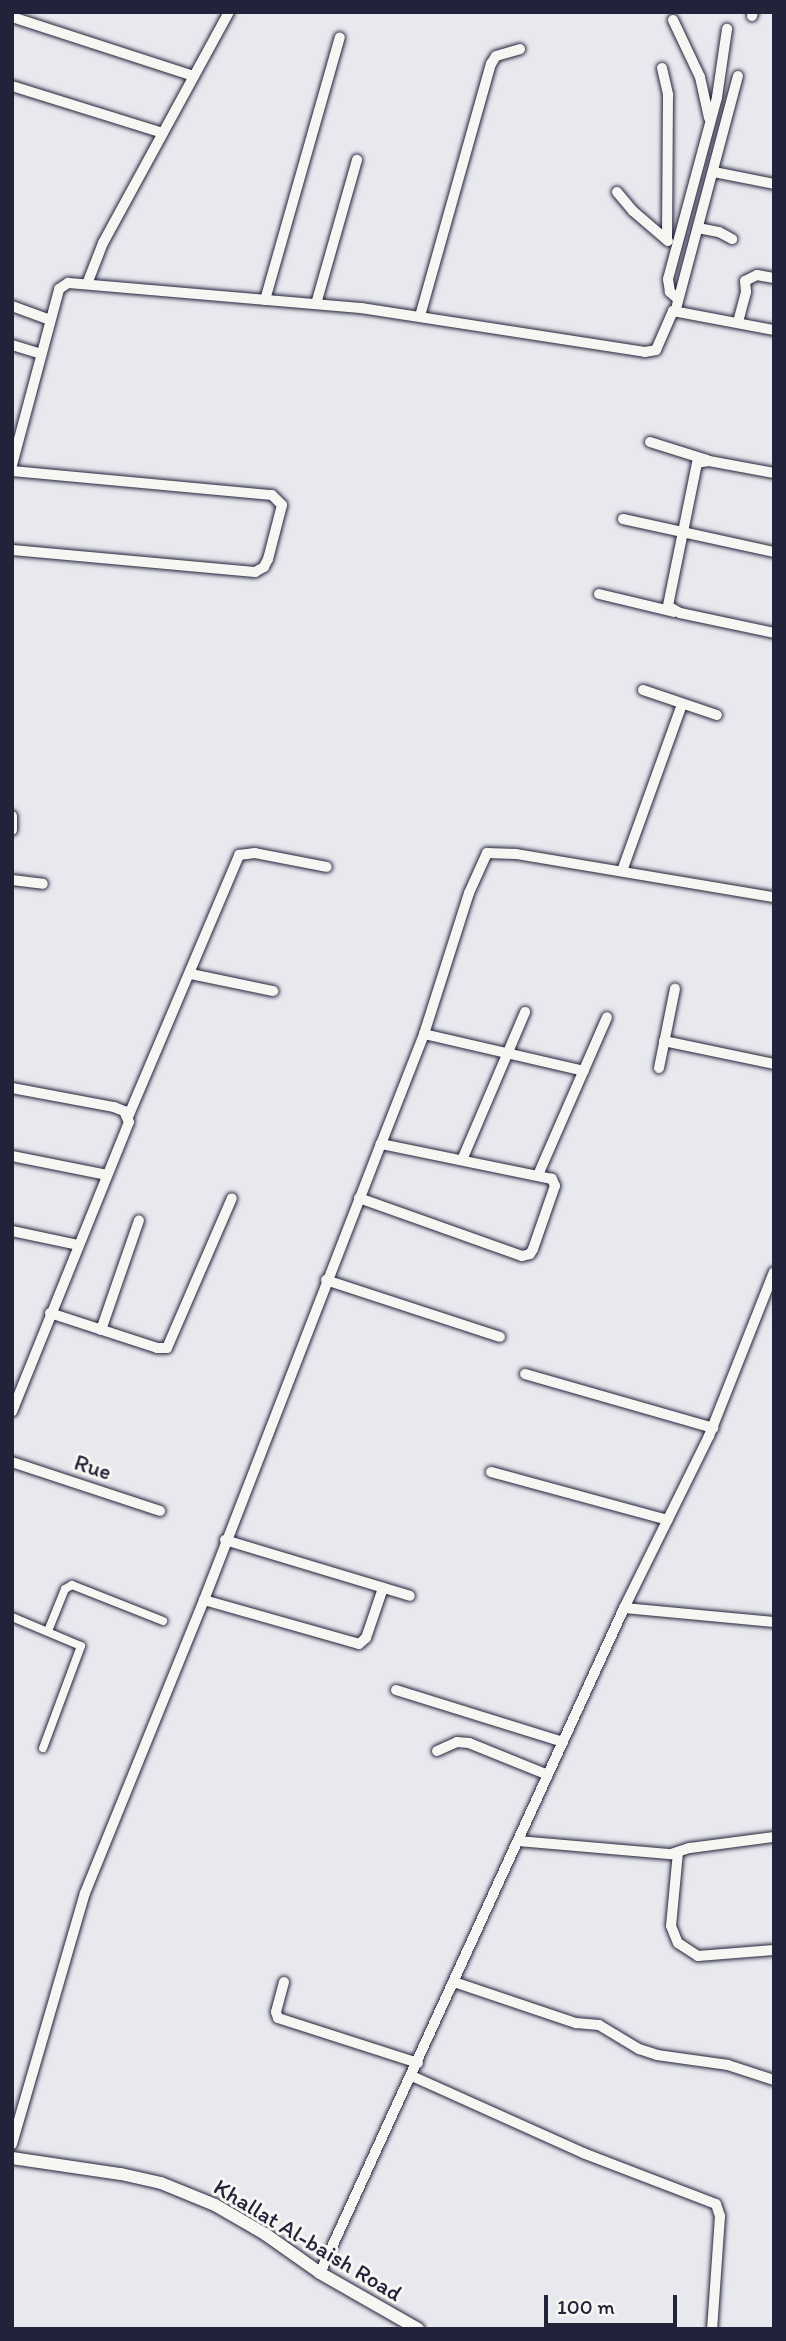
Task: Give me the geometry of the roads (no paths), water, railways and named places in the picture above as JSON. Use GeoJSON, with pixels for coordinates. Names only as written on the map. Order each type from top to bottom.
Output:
{"type":"FeatureCollection","features":[{"type":"Feature","properties":{"kind":"street"},"geometry":{"type":"LineString","coordinates":[[87,285],[103,243],[229,12]]}},
{"type":"Feature","properties":{"kind":"street"},"geometry":{"type":"LineString","coordinates":[[12,17],[194,76]]}},
{"type":"Feature","properties":{"kind":"street"},"geometry":{"type":"LineString","coordinates":[[673,20],[700,77],[710,124]]}},
{"type":"Feature","properties":{"kind":"street"},"geometry":{"type":"LineString","coordinates":[[727,29],[722,71],[710,124],[668,287],[677,305],[774,330]]}},
{"type":"Feature","properties":{"kind":"street"},"geometry":{"type":"LineString","coordinates":[[265,300],[340,37]]}},
{"type":"Feature","properties":{"kind":"street"},"geometry":{"type":"LineString","coordinates":[[420,316],[491,64],[496,56],[520,49]]}},
{"type":"Feature","properties":{"kind":"street"},"geometry":{"type":"LineString","coordinates":[[662,68],[668,94],[667,239],[674,256]]}},
{"type":"Feature","properties":{"kind":"street"},"geometry":{"type":"LineString","coordinates":[[12,465],[16,434],[50,320],[63,285],[68,283],[316,304],[420,316],[651,352],[657,348],[668,316],[677,305],[738,76]]}},
{"type":"Feature","properties":{"kind":"street"},"geometry":{"type":"LineString","coordinates":[[12,86],[163,134]]}},
{"type":"Feature","properties":{"kind":"street"},"geometry":{"type":"LineString","coordinates":[[316,304],[357,160]]}},
{"type":"Feature","properties":{"kind":"street"},"geometry":{"type":"LineString","coordinates":[[714,172],[774,184]]}},
{"type":"Feature","properties":{"kind":"street"},"geometry":{"type":"LineString","coordinates":[[617,192],[633,211],[667,239]]}},
{"type":"Feature","properties":{"kind":"street"},"geometry":{"type":"LineString","coordinates":[[698,228],[719,232],[732,239]]}},
{"type":"Feature","properties":{"kind":"street"},"geometry":{"type":"LineString","coordinates":[[738,322],[746,292],[745,281],[757,275],[774,278]]}},
{"type":"Feature","properties":{"kind":"street"},"geometry":{"type":"LineString","coordinates":[[12,306],[50,320]]}},
{"type":"Feature","properties":{"kind":"street"},"geometry":{"type":"LineString","coordinates":[[12,345],[41,354]]}},
{"type":"Feature","properties":{"kind":"street"},"geometry":{"type":"LineString","coordinates":[[650,442],[709,461],[774,473]]}},
{"type":"Feature","properties":{"kind":"street"},"geometry":{"type":"LineString","coordinates":[[680,613],[668,606],[681,534],[694,470],[699,461],[709,461]]}},
{"type":"Feature","properties":{"kind":"street"},"geometry":{"type":"LineString","coordinates":[[12,471],[272,495],[282,505],[268,559],[264,567],[255,572],[12,550]]}},
{"type":"Feature","properties":{"kind":"street"},"geometry":{"type":"LineString","coordinates":[[623,519],[681,534],[774,551]]}},
{"type":"Feature","properties":{"kind":"street"},"geometry":{"type":"LineString","coordinates":[[599,594],[774,633]]}},
{"type":"Feature","properties":{"kind":"street"},"geometry":{"type":"LineString","coordinates":[[643,690],[717,715]]}},
{"type":"Feature","properties":{"kind":"street"},"geometry":{"type":"LineString","coordinates":[[622,871],[682,704]]}},
{"type":"Feature","properties":{"kind":"street"},"geometry":{"type":"LineString","coordinates":[[12,816],[12,830]]}},
{"type":"Feature","properties":{"kind":"street"},"geometry":{"type":"LineString","coordinates":[[12,1411],[50,1313],[128,1129],[128,1117],[191,974],[239,855],[255,853],[327,867]]}},
{"type":"Feature","properties":{"kind":"street"},"geometry":{"type":"LineString","coordinates":[[12,2144],[85,1893],[204,1600],[326,1280],[424,1034],[461,916],[487,853],[622,871],[774,897]]}},
{"type":"Feature","properties":{"kind":"street"},"geometry":{"type":"LineString","coordinates":[[12,880],[43,884]]}},
{"type":"Feature","properties":{"kind":"street"},"geometry":{"type":"LineString","coordinates":[[191,974],[273,990]]}},
{"type":"Feature","properties":{"kind":"street"},"geometry":{"type":"LineString","coordinates":[[659,1068],[675,989]]}},
{"type":"Feature","properties":{"kind":"street"},"geometry":{"type":"LineString","coordinates":[[462,1160],[525,1012]]}},
{"type":"Feature","properties":{"kind":"street"},"geometry":{"type":"LineString","coordinates":[[538,1175],[607,1017]]}},
{"type":"Feature","properties":{"kind":"street"},"geometry":{"type":"LineString","coordinates":[[424,1034],[584,1071]]}},
{"type":"Feature","properties":{"kind":"street"},"geometry":{"type":"LineString","coordinates":[[664,1041],[774,1064]]}},
{"type":"Feature","properties":{"kind":"street"},"geometry":{"type":"LineString","coordinates":[[12,1088],[114,1107],[124,1111],[128,1117]]}},
{"type":"Feature","properties":{"kind":"street"},"geometry":{"type":"LineString","coordinates":[[359,1198],[527,1256],[533,1249],[555,1185],[552,1179],[381,1144]]}},
{"type":"Feature","properties":{"kind":"street"},"geometry":{"type":"LineString","coordinates":[[12,1156],[107,1175]]}},
{"type":"Feature","properties":{"kind":"street"},"geometry":{"type":"LineString","coordinates":[[50,1313],[167,1349],[232,1198]]}},
{"type":"Feature","properties":{"kind":"street"},"geometry":{"type":"LineString","coordinates":[[101,1330],[139,1220]]}},
{"type":"Feature","properties":{"kind":"street"},"geometry":{"type":"LineString","coordinates":[[12,1231],[78,1245]]}},
{"type":"Feature","properties":{"kind":"street"},"geometry":{"type":"LineString","coordinates":[[320,2273],[624,1608],[713,1428],[773,1278]]}},
{"type":"Feature","properties":{"kind":"street"},"geometry":{"type":"LineString","coordinates":[[326,1280],[500,1338]]}},
{"type":"Feature","properties":{"kind":"street"},"geometry":{"type":"LineString","coordinates":[[525,1374],[713,1428]]}},
{"type":"Feature","properties":{"kind":"street","name":"Rue"},"geometry":{"type":"LineString","coordinates":[[12,1462],[160,1511]]}},
{"type":"Feature","properties":{"kind":"street"},"geometry":{"type":"LineString","coordinates":[[491,1472],[668,1520]]}},
{"type":"Feature","properties":{"kind":"street"},"geometry":{"type":"LineString","coordinates":[[225,1540],[410,1596]]}},
{"type":"Feature","properties":{"kind":"street"},"geometry":{"type":"LineString","coordinates":[[48,1631],[65,1589],[72,1585],[163,1621]]}},
{"type":"Feature","properties":{"kind":"street"},"geometry":{"type":"LineString","coordinates":[[204,1600],[359,1644],[366,1639],[383,1588]]}},
{"type":"Feature","properties":{"kind":"street"},"geometry":{"type":"LineString","coordinates":[[624,1608],[774,1622]]}},
{"type":"Feature","properties":{"kind":"street"},"geometry":{"type":"LineString","coordinates":[[12,1617],[81,1646],[43,1748]]}},
{"type":"Feature","properties":{"kind":"street"},"geometry":{"type":"LineString","coordinates":[[396,1690],[564,1742]]}},
{"type":"Feature","properties":{"kind":"street"},"geometry":{"type":"LineString","coordinates":[[436,1751],[457,1742],[469,1743],[548,1775]]}},
{"type":"Feature","properties":{"kind":"street"},"geometry":{"type":"LineString","coordinates":[[518,1841],[659,1854],[774,1837]]}},
{"type":"Feature","properties":{"kind":"street"},"geometry":{"type":"LineString","coordinates":[[678,1852],[671,1926],[678,1943],[698,1956],[774,1950]]}},
{"type":"Feature","properties":{"kind":"street"},"geometry":{"type":"LineString","coordinates":[[284,1982],[275,2012],[278,2018],[418,2063]]}},
{"type":"Feature","properties":{"kind":"street"},"geometry":{"type":"LineString","coordinates":[[454,1982],[576,2023],[599,2025],[639,2049],[657,2055],[728,2065],[774,2080]]}},
{"type":"Feature","properties":{"kind":"street"},"geometry":{"type":"LineString","coordinates":[[412,2076],[583,2153],[716,2204],[720,2216],[712,2329]]}},
{"type":"Feature","properties":{"kind":"street","name":"Khallat Al-baish Road"},"geometry":{"type":"LineString","coordinates":[[12,2158],[121,2174],[162,2183],[215,2205],[265,2234],[320,2273],[418,2329]]}}]}
